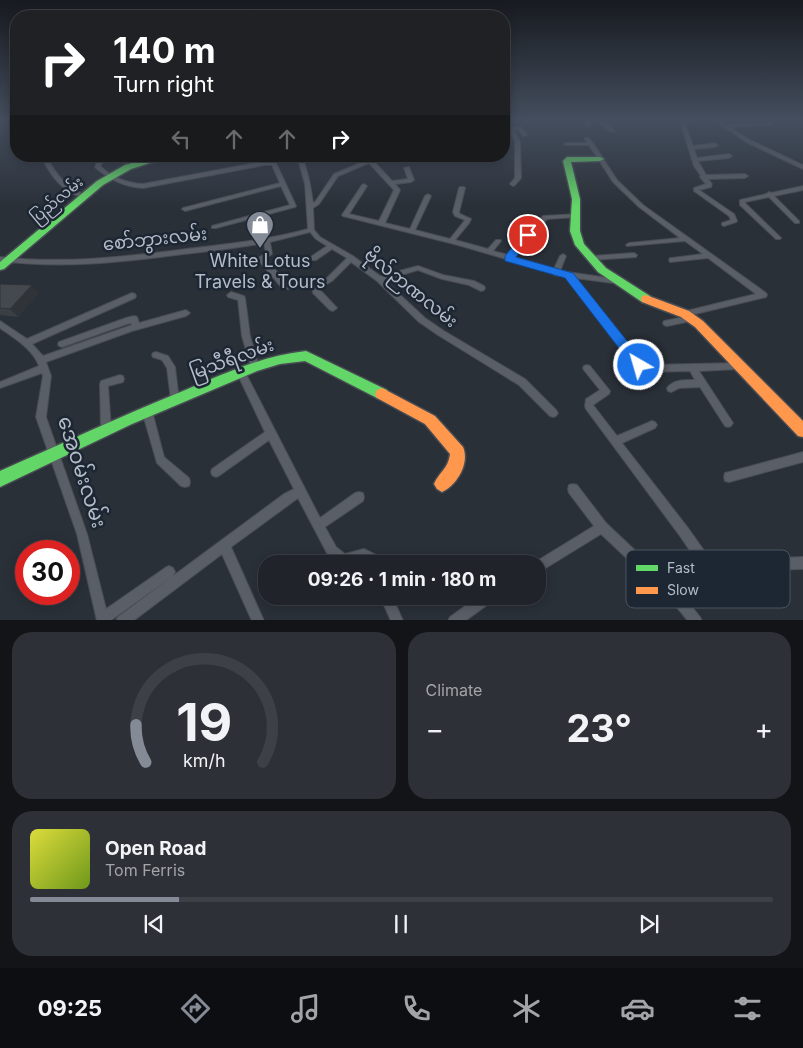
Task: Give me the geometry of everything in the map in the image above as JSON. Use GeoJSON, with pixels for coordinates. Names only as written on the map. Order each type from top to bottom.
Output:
{"type":"FeatureCollection","features":[{"type":"Feature","properties":{"kind":"main road"},"geometry":{"type":"LineString","coordinates":[[600,159],[570,159],[567,161],[576,199],[575,231],[580,245],[602,270],[620,282],[649,300],[688,316],[723,346],[803,430]]}},
{"type":"Feature","properties":{"kind":"main road","name":"ပြည်လမ်း"},"geometry":{"type":"LineString","coordinates":[[2,261],[81,196],[125,165],[135,162]]}},
{"type":"Feature","properties":{"kind":"main road","name":"ပြည်လမ်း"},"geometry":{"type":"LineString","coordinates":[[108,176],[128,167],[146,162]]}},
{"type":"Feature","properties":{"kind":"main road","name":"မြသီရီလမ်း"},"geometry":{"type":"LineString","coordinates":[[0,479],[106,429],[255,367],[291,356],[306,356],[413,409],[430,420],[458,452],[456,468],[442,484]]}},
{"type":"Feature","properties":{"kind":"street"},"geometry":{"type":"LineString","coordinates":[[513,184],[518,178],[517,161],[520,149]]}},
{"type":"Feature","properties":{"kind":"street"},"geometry":{"type":"LineString","coordinates":[[594,149],[615,181],[628,195],[656,218],[763,295],[667,323]]}},
{"type":"Feature","properties":{"kind":"street"},"geometry":{"type":"LineString","coordinates":[[692,149],[703,177],[709,186],[696,189],[732,215],[734,221],[724,224]]}},
{"type":"Feature","properties":{"kind":"street"},"geometry":{"type":"LineString","coordinates":[[764,149],[803,167]]}},
{"type":"Feature","properties":{"kind":"street"},"geometry":{"type":"LineString","coordinates":[[696,160],[729,156]]}},
{"type":"Feature","properties":{"kind":"street"},"geometry":{"type":"LineString","coordinates":[[46,162],[51,173],[81,196]]}},
{"type":"Feature","properties":{"kind":"street"},"geometry":{"type":"LineString","coordinates":[[101,162],[98,167],[108,176],[122,183],[143,186],[274,164],[282,184],[294,204],[214,227]]}},
{"type":"Feature","properties":{"kind":"street"},"geometry":{"type":"LineString","coordinates":[[301,162],[312,206],[311,230]]}},
{"type":"Feature","properties":{"kind":"street"},"geometry":{"type":"LineString","coordinates":[[312,206],[317,203],[336,176],[362,162]]}},
{"type":"Feature","properties":{"kind":"street"},"geometry":{"type":"LineString","coordinates":[[371,162],[397,190],[381,224]]}},
{"type":"Feature","properties":{"kind":"street"},"geometry":{"type":"LineString","coordinates":[[392,183],[411,180],[407,168]]}},
{"type":"Feature","properties":{"kind":"street"},"geometry":{"type":"LineString","coordinates":[[703,177],[745,176]]}},
{"type":"Feature","properties":{"kind":"street"},"geometry":{"type":"LineString","coordinates":[[185,209],[282,184]]}},
{"type":"Feature","properties":{"kind":"street"},"geometry":{"type":"LineString","coordinates":[[364,186],[345,215],[451,241],[556,273],[620,282]]}},
{"type":"Feature","properties":{"kind":"street"},"geometry":{"type":"LineString","coordinates":[[451,241],[468,219],[457,215],[456,212],[462,188]]}},
{"type":"Feature","properties":{"kind":"street"},"geometry":{"type":"LineString","coordinates":[[778,238],[742,204],[742,200],[803,188]]}},
{"type":"Feature","properties":{"kind":"street"},"geometry":{"type":"LineString","coordinates":[[770,194],[797,222]]}},
{"type":"Feature","properties":{"kind":"street"},"geometry":{"type":"LineString","coordinates":[[412,231],[428,196]]}},
{"type":"Feature","properties":{"kind":"street"},"geometry":{"type":"LineString","coordinates":[[509,259],[545,217],[577,215]]}},
{"type":"Feature","properties":{"kind":"street","name":"စော်ဘွားလမ်း"},"geometry":{"type":"LineString","coordinates":[[2,261],[51,262],[129,259],[267,242],[311,230]]}},
{"type":"Feature","properties":{"kind":"street","name":"ဗိုလ်ဉာဏလမ်း"},"geometry":{"type":"LineString","coordinates":[[311,230],[318,238],[351,258],[379,279],[422,320],[440,333],[522,382],[553,413]]}},
{"type":"Feature","properties":{"kind":"street"},"geometry":{"type":"LineString","coordinates":[[629,245],[686,239]]}},
{"type":"Feature","properties":{"kind":"street"},"geometry":{"type":"LineString","coordinates":[[489,252],[498,240]]}},
{"type":"Feature","properties":{"kind":"street"},"geometry":{"type":"LineString","coordinates":[[252,264],[270,254],[267,242]]}},
{"type":"Feature","properties":{"kind":"street"},"geometry":{"type":"LineString","coordinates":[[314,258],[331,247]]}},
{"type":"Feature","properties":{"kind":"street"},"geometry":{"type":"LineString","coordinates":[[592,258],[634,255]]}},
{"type":"Feature","properties":{"kind":"street"},"geometry":{"type":"LineString","coordinates":[[556,273],[563,256]]}},
{"type":"Feature","properties":{"kind":"street"},"geometry":{"type":"LineString","coordinates":[[672,260],[709,256]]}},
{"type":"Feature","properties":{"kind":"street"},"geometry":{"type":"LineString","coordinates":[[333,308],[316,291],[316,287],[330,279],[351,258]]}},
{"type":"Feature","properties":{"kind":"street"},"geometry":{"type":"LineString","coordinates":[[261,259],[286,287]]}},
{"type":"Feature","properties":{"kind":"street"},"geometry":{"type":"LineString","coordinates":[[379,279],[418,268],[442,277],[463,280],[481,288]]}},
{"type":"Feature","properties":{"kind":"street"},"geometry":{"type":"LineString","coordinates":[[569,275],[644,369],[740,366]]}},
{"type":"Feature","properties":{"kind":"street"},"geometry":{"type":"LineString","coordinates":[[231,295],[240,298],[246,336],[255,367]]}},
{"type":"Feature","properties":{"kind":"street"},"geometry":{"type":"LineString","coordinates":[[26,343],[132,296]]}},
{"type":"Feature","properties":{"kind":"street"},"geometry":{"type":"LineString","coordinates":[[1,386],[42,364],[136,327],[186,313]]}},
{"type":"Feature","properties":{"kind":"street"},"geometry":{"type":"LineString","coordinates":[[62,344],[126,321],[134,320],[136,327]]}},
{"type":"Feature","properties":{"kind":"street"},"geometry":{"type":"LineString","coordinates":[[0,324],[26,343],[42,364]]}},
{"type":"Feature","properties":{"kind":"street"},"geometry":{"type":"LineString","coordinates":[[156,355],[165,358],[170,366],[175,400]]}},
{"type":"Feature","properties":{"kind":"street","name":"အေဝမ်းလမ်း"},"geometry":{"type":"LineString","coordinates":[[42,364],[47,376],[42,417],[82,534],[102,620]]}},
{"type":"Feature","properties":{"kind":"street"},"geometry":{"type":"LineString","coordinates":[[692,367],[728,423]]}},
{"type":"Feature","properties":{"kind":"street"},"geometry":{"type":"LineString","coordinates":[[586,368],[606,391],[589,402],[589,406],[695,550]]}},
{"type":"Feature","properties":{"kind":"street"},"geometry":{"type":"LineString","coordinates":[[241,373],[318,526],[332,551],[337,555]]}},
{"type":"Feature","properties":{"kind":"street"},"geometry":{"type":"LineString","coordinates":[[106,429],[104,384],[120,378]]}},
{"type":"Feature","properties":{"kind":"street"},"geometry":{"type":"LineString","coordinates":[[671,388],[678,384],[701,383]]}},
{"type":"Feature","properties":{"kind":"street"},"geometry":{"type":"LineString","coordinates":[[147,411],[160,460],[185,482]]}},
{"type":"Feature","properties":{"kind":"street"},"geometry":{"type":"LineString","coordinates":[[616,441],[652,425]]}},
{"type":"Feature","properties":{"kind":"street"},"geometry":{"type":"LineString","coordinates":[[216,472],[271,433]]}},
{"type":"Feature","properties":{"kind":"street"},"geometry":{"type":"LineString","coordinates":[[729,477],[803,457]]}},
{"type":"Feature","properties":{"kind":"street"},"geometry":{"type":"LineString","coordinates":[[573,489],[602,526],[627,550]]}},
{"type":"Feature","properties":{"kind":"street"},"geometry":{"type":"LineString","coordinates":[[122,620],[300,491]]}},
{"type":"Feature","properties":{"kind":"street"},"geometry":{"type":"LineString","coordinates":[[318,526],[359,497]]}},
{"type":"Feature","properties":{"kind":"street"},"geometry":{"type":"LineString","coordinates":[[546,562],[602,526]]}},
{"type":"Feature","properties":{"kind":"street"},"geometry":{"type":"LineString","coordinates":[[224,545],[258,620]]}},
{"type":"Feature","properties":{"kind":"street"},"geometry":{"type":"LineString","coordinates":[[790,564],[803,563]]}},
{"type":"Feature","properties":{"kind":"street"},"geometry":{"type":"LineString","coordinates":[[102,620],[169,572]]}},
{"type":"Feature","properties":{"kind":"street"},"geometry":{"type":"LineString","coordinates":[[390,605],[397,620]]}},
{"type":"Feature","properties":{"kind":"street"},"geometry":{"type":"LineString","coordinates":[[454,620],[476,605]]}},
{"type":"Feature","properties":{"kind":"street"},"geometry":{"type":"LineString","coordinates":[[686,608],[696,620]]}},
{"type":"Feature","properties":{"kind":"building"},"geometry":{"type":"Polygon","coordinates":[[[0,284],[32,285],[10,309],[0,308],[0,284]]]}},
{"type":"Feature","properties":{"kind":"traffic: fast"},"geometry":{"type":"LineString","coordinates":[[600,159],[570,159],[567,161],[576,199],[575,231],[580,245],[602,270],[646,299]]}},
{"type":"Feature","properties":{"kind":"traffic: fast"},"geometry":{"type":"LineString","coordinates":[[0,267],[100,183],[128,167],[146,162]]}},
{"type":"Feature","properties":{"kind":"traffic: fast"},"geometry":{"type":"LineString","coordinates":[[0,479],[127,420],[254,367],[280,359],[306,356],[382,394]]}},
{"type":"Feature","properties":{"kind":"traffic: slow"},"geometry":{"type":"LineString","coordinates":[[646,299],[685,314],[699,324],[803,431]]}},
{"type":"Feature","properties":{"kind":"traffic: slow"},"geometry":{"type":"LineString","coordinates":[[382,394],[430,420],[458,452],[456,468],[442,484]]}},
{"type":"Feature","properties":{"kind":"place","name":"White Lotus Travels & Tours"},"geometry":{"type":"Point","coordinates":[260,249]}},
{"type":"Feature","properties":{"kind":"route"},"geometry":{"type":"LineString","coordinates":[[528,235],[509,259],[569,275],[639,365]]}}]}
